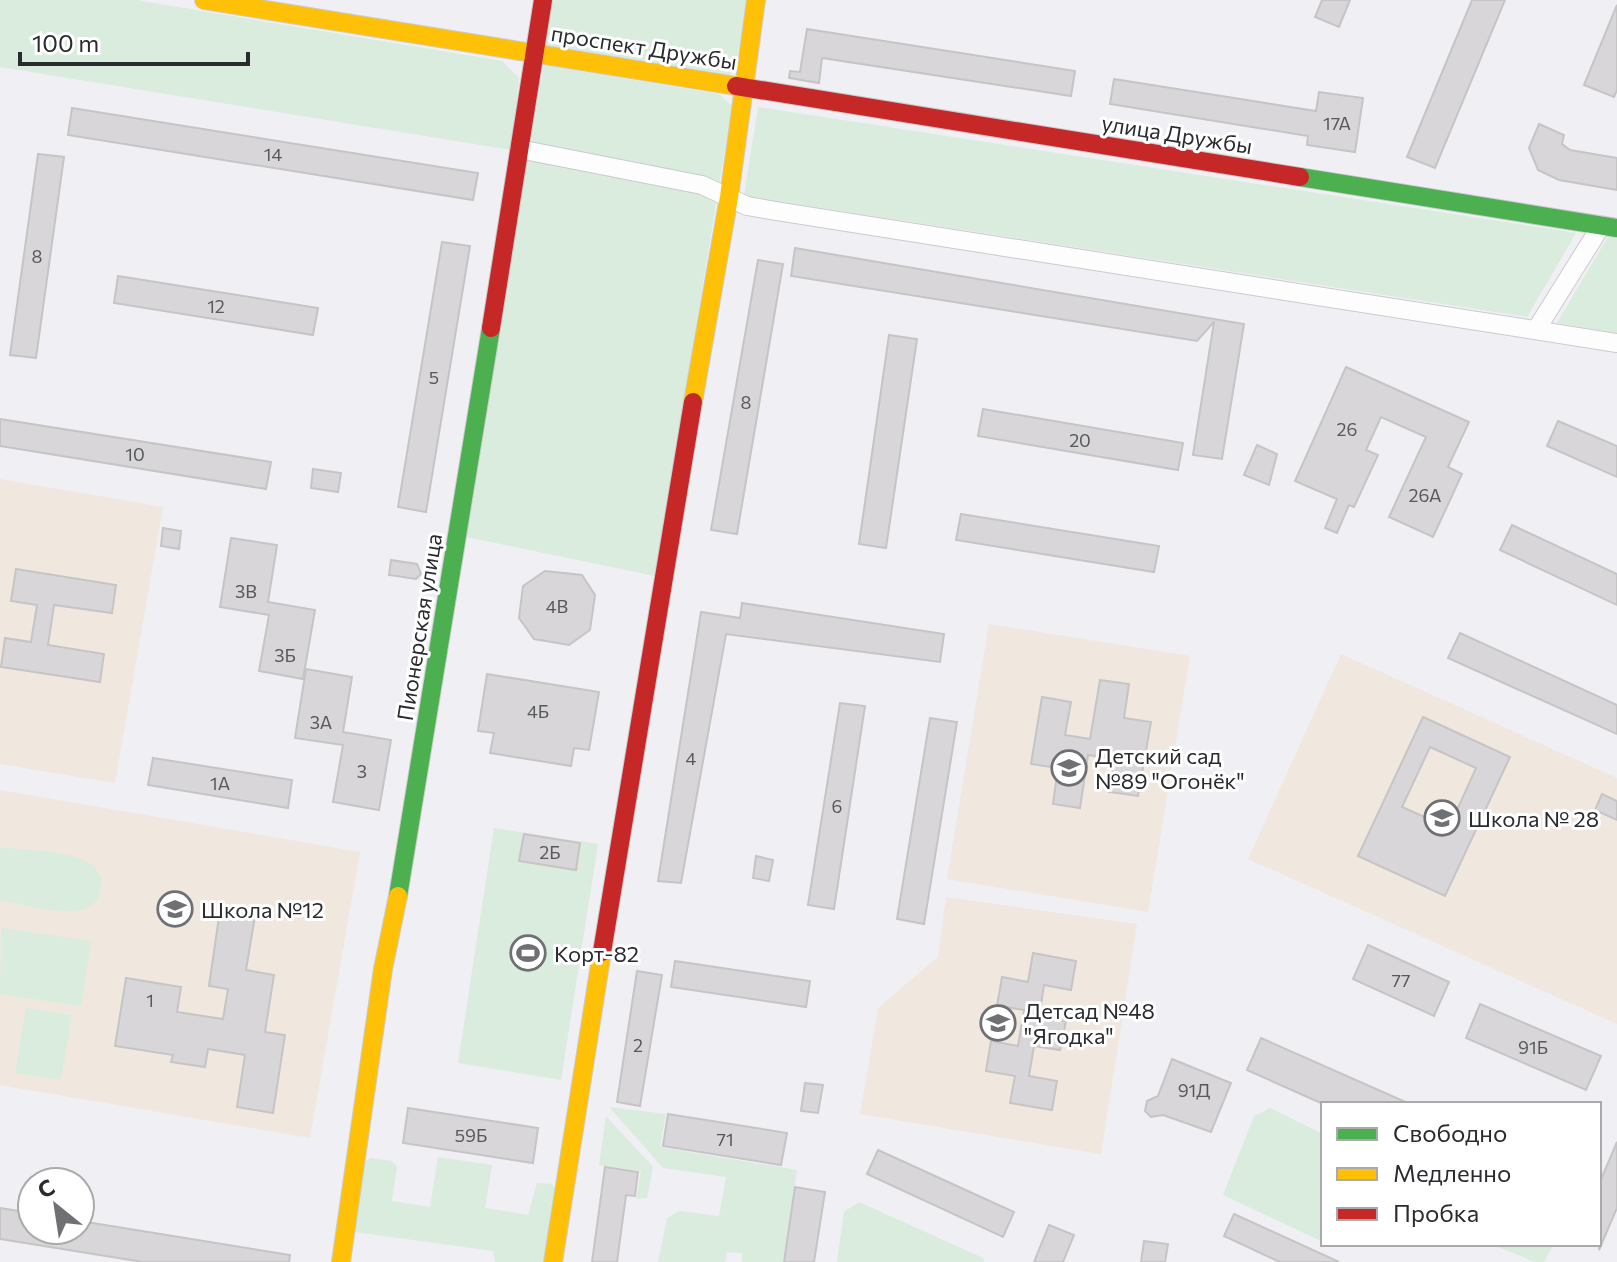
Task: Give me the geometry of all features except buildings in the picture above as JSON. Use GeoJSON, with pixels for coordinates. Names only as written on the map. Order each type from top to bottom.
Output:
{"type":"FeatureCollection","features":[{"type":"Feature","properties":{"kind":"street"},"geometry":{"type":"LineString","coordinates":[[204,0],[535,54]]}},
{"type":"Feature","properties":{"kind":"street","name":"Пионерская улица"},"geometry":{"type":"LineString","coordinates":[[341,1262],[383,969],[408,847],[543,0]]}},
{"type":"Feature","properties":{"kind":"street"},"geometry":{"type":"LineString","coordinates":[[553,1262],[664,566],[729,197],[756,0]]}},
{"type":"Feature","properties":{"kind":"street","name":"проспект Дружбы"},"geometry":{"type":"LineString","coordinates":[[535,54],[744,88]]}},
{"type":"Feature","properties":{"kind":"street","name":"улица Дружбы"},"geometry":{"type":"LineString","coordinates":[[744,88],[1609,227],[1536,330]]}},
{"type":"Feature","properties":{"kind":"street"},"geometry":{"type":"LineString","coordinates":[[519,149],[702,185],[747,206],[1617,343]]}},
{"type":"Feature","properties":{"kind":"shaded area"},"geometry":{"type":"Polygon","coordinates":[[[0,479],[163,507],[115,783],[0,764],[0,479]]]}},
{"type":"Feature","properties":{"kind":"shaded area","name":"Детский сад №89 \"Огонёк\""},"geometry":{"type":"Polygon","coordinates":[[[989,624],[1190,656],[1148,912],[947,879],[989,624]]]}},
{"type":"Feature","properties":{"kind":"shaded area","name":"Школа № 28"},"geometry":{"type":"Polygon","coordinates":[[[1341,654],[1617,778],[1617,1024],[1248,859],[1341,654]]]}},
{"type":"Feature","properties":{"kind":"shaded area","name":"Школа №12"},"geometry":{"type":"Polygon","coordinates":[[[0,790],[360,852],[310,1138],[0,1085],[0,790]]]}},
{"type":"Feature","properties":{"kind":"shaded area","name":"Детсад №48 \"Ягодка\""},"geometry":{"type":"Polygon","coordinates":[[[946,897],[1137,924],[1101,1154],[860,1114],[878,1008],[938,957],[946,897]]]}},
{"type":"Feature","properties":{"kind":"green space"},"geometry":{"type":"Polygon","coordinates":[[[0,0],[136,0],[502,61],[519,78],[511,150],[0,67],[0,0]]]}},
{"type":"Feature","properties":{"kind":"green space"},"geometry":{"type":"Polygon","coordinates":[[[551,0],[748,0],[734,72],[727,77],[543,49],[551,0]]]}},
{"type":"Feature","properties":{"kind":"green space"},"geometry":{"type":"Polygon","coordinates":[[[544,65],[719,94],[732,106],[655,576],[462,536],[544,65]]]}},
{"type":"Feature","properties":{"kind":"green space"},"geometry":{"type":"Polygon","coordinates":[[[758,107],[1576,233],[1527,317],[744,196],[758,107]]]}},
{"type":"Feature","properties":{"kind":"green space"},"geometry":{"type":"Polygon","coordinates":[[[1609,235],[1617,237],[1617,333],[1557,323],[1609,235]]]}},
{"type":"Feature","properties":{"kind":"green space","name":"Корт-82"},"geometry":{"type":"Polygon","coordinates":[[[494,828],[598,844],[561,1080],[458,1063],[494,828]]]}},
{"type":"Feature","properties":{"kind":"green space"},"geometry":{"type":"Polygon","coordinates":[[[0,847],[55,853],[86,861],[95,868],[100,878],[97,899],[89,907],[76,911],[44,909],[0,900],[0,847]]]}},
{"type":"Feature","properties":{"kind":"green space"},"geometry":{"type":"Polygon","coordinates":[[[1,928],[91,941],[81,1006],[0,994],[1,928]]]}},
{"type":"Feature","properties":{"kind":"green space"},"geometry":{"type":"Polygon","coordinates":[[[26,1008],[72,1015],[61,1080],[15,1073],[26,1008]]]}},
{"type":"Feature","properties":{"kind":"green space"},"geometry":{"type":"Polygon","coordinates":[[[609,1107],[666,1114],[660,1147],[797,1170],[783,1262],[742,1262],[742,1253],[727,1252],[725,1262],[658,1262],[667,1218],[679,1211],[719,1216],[726,1177],[663,1168],[609,1107]]]}},
{"type":"Feature","properties":{"kind":"green space"},"geometry":{"type":"Polygon","coordinates":[[[1270,1108],[1321,1133],[1321,1241],[1223,1195],[1254,1116],[1270,1108]]]}},
{"type":"Feature","properties":{"kind":"green space"},"geometry":{"type":"Polygon","coordinates":[[[606,1116],[653,1167],[647,1198],[636,1199],[641,1171],[599,1165],[606,1116]]]}},
{"type":"Feature","properties":{"kind":"green space"},"geometry":{"type":"Polygon","coordinates":[[[438,1157],[492,1165],[485,1208],[528,1215],[537,1183],[552,1184],[556,1191],[547,1262],[495,1262],[493,1251],[355,1232],[365,1162],[370,1158],[391,1161],[397,1166],[392,1201],[430,1207],[438,1157]]]}},
{"type":"Feature","properties":{"kind":"green space"},"geometry":{"type":"Polygon","coordinates":[[[859,1202],[983,1258],[984,1262],[837,1262],[844,1212],[859,1202]]]}},
{"type":"Feature","properties":{"kind":"green space"},"geometry":{"type":"Polygon","coordinates":[[[1495,1246],[1553,1246],[1544,1262],[1535,1262],[1495,1246]]]}},
{"type":"Feature","properties":{"kind":"traffic: fast"},"geometry":{"type":"LineString","coordinates":[[1300,177],[1617,228]]}},
{"type":"Feature","properties":{"kind":"traffic: fast"},"geometry":{"type":"LineString","coordinates":[[398,896],[491,328]]}},
{"type":"Feature","properties":{"kind":"traffic: slow"},"geometry":{"type":"LineString","coordinates":[[204,0],[736,86]]}},
{"type":"Feature","properties":{"kind":"traffic: slow"},"geometry":{"type":"LineString","coordinates":[[693,402],[729,197],[756,0]]}},
{"type":"Feature","properties":{"kind":"traffic: slow"},"geometry":{"type":"LineString","coordinates":[[341,1262],[383,969],[398,896]]}},
{"type":"Feature","properties":{"kind":"traffic: slow"},"geometry":{"type":"LineString","coordinates":[[553,1262],[602,952]]}},
{"type":"Feature","properties":{"kind":"traffic: jam"},"geometry":{"type":"LineString","coordinates":[[491,328],[543,0]]}},
{"type":"Feature","properties":{"kind":"traffic: jam"},"geometry":{"type":"LineString","coordinates":[[736,86],[1300,177]]}},
{"type":"Feature","properties":{"kind":"traffic: jam"},"geometry":{"type":"LineString","coordinates":[[602,952],[693,402]]}},
{"type":"Feature","properties":{"kind":"place","name":"Детский сад №89 \"Огонёк\""},"geometry":{"type":"Point","coordinates":[1069,768]}},
{"type":"Feature","properties":{"kind":"place","name":"Школа № 28"},"geometry":{"type":"Point","coordinates":[1442,818]}},
{"type":"Feature","properties":{"kind":"place","name":"Школа №12"},"geometry":{"type":"Point","coordinates":[175,909]}},
{"type":"Feature","properties":{"kind":"place","name":"Корт-82"},"geometry":{"type":"Point","coordinates":[528,953]}},
{"type":"Feature","properties":{"kind":"place","name":"Детсад №48 \"Ягодка\""},"geometry":{"type":"Point","coordinates":[998,1023]}}]}
